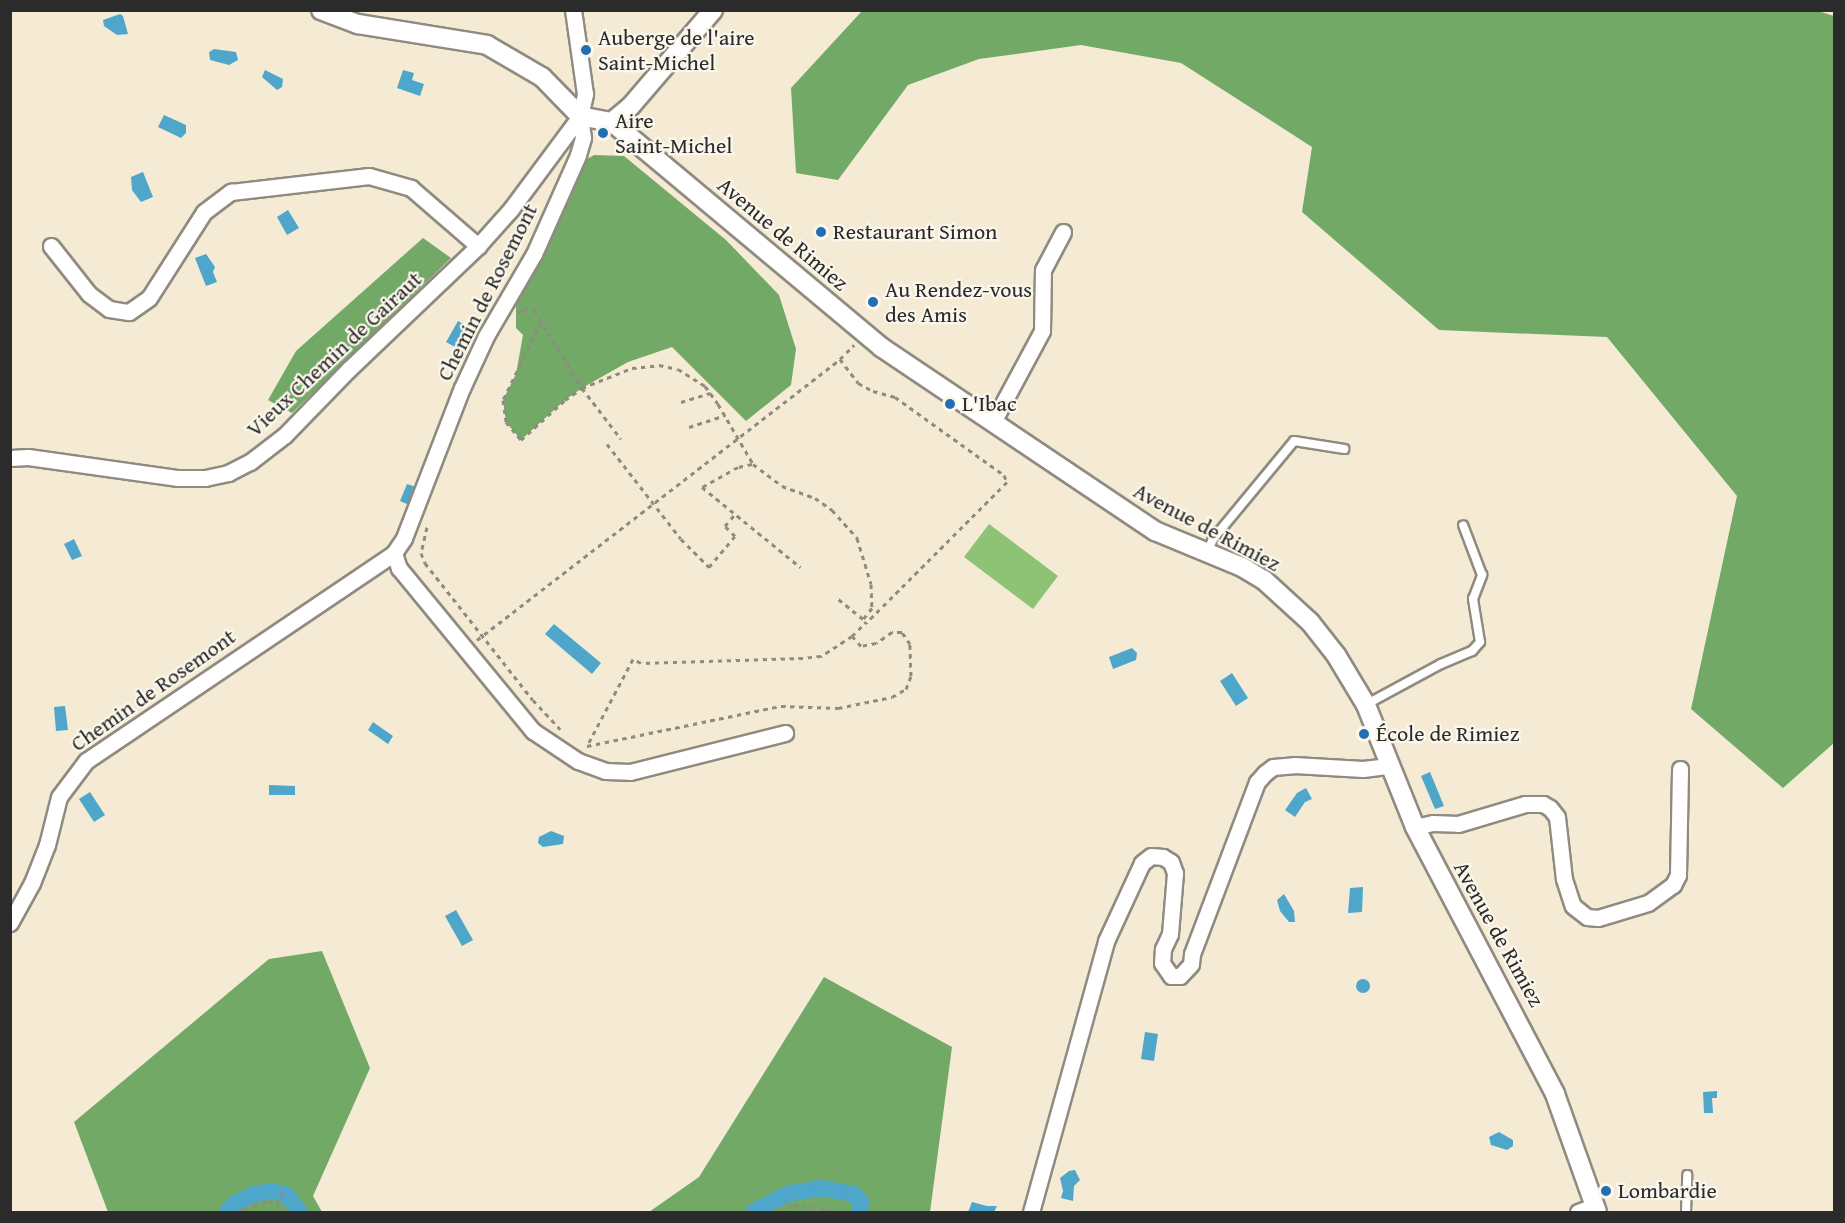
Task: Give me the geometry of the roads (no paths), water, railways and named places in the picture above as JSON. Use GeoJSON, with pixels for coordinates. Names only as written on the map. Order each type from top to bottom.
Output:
{"type":"FeatureCollection","features":[{"type":"Feature","properties":{"kind":"street"},"geometry":{"type":"LineString","coordinates":[[321,10],[358,24],[487,45],[542,77],[580,116],[612,122],[630,107],[713,10]]}},
{"type":"Feature","properties":{"kind":"street","name":"Chemin de Rosemont"},"geometry":{"type":"LineString","coordinates":[[10,923],[32,883],[47,845],[59,797],[86,761],[394,553],[404,538],[462,388],[486,336],[534,254],[578,155],[583,138],[580,116],[585,94],[573,10]]}},
{"type":"Feature","properties":{"kind":"street","name":"Vieux Chemin de Gairaut"},"geometry":{"type":"LineString","coordinates":[[10,458],[28,456],[151,476],[205,478],[228,473],[250,462],[285,435],[348,370],[478,246],[511,209],[580,116]]}},
{"type":"Feature","properties":{"kind":"street","name":"Avenue de Rimiez"},"geometry":{"type":"LineString","coordinates":[[612,122],[866,335],[1155,531],[1207,552],[1264,580],[1290,602],[1336,655],[1366,705],[1415,827],[1555,1094],[1590,1210]]}},
{"type":"Feature","properties":{"kind":"street"},"geometry":{"type":"LineString","coordinates":[[51,246],[89,294],[109,309],[129,312],[149,298],[204,212],[231,192],[369,177],[411,188],[478,246]]}},
{"type":"Feature","properties":{"kind":"street"},"geometry":{"type":"LineString","coordinates":[[993,422],[1042,331],[1043,270],[1063,232]]}},
{"type":"Feature","properties":{"kind":"street"},"geometry":{"type":"LineString","coordinates":[[394,553],[399,568],[533,731],[578,761],[605,771],[630,772],[785,733]]}},
{"type":"Feature","properties":{"kind":"street"},"geometry":{"type":"LineString","coordinates":[[1031,1212],[1106,941],[1142,863],[1151,856],[1163,858],[1171,862],[1175,873],[1170,934],[1163,949],[1162,963],[1171,976],[1180,976],[1191,964],[1192,954],[1257,782],[1264,773],[1273,768],[1293,765],[1363,769],[1389,766]]}},
{"type":"Feature","properties":{"kind":"street"},"geometry":{"type":"LineString","coordinates":[[1415,827],[1433,823],[1458,824],[1525,804],[1543,804],[1550,808],[1557,817],[1564,879],[1573,906],[1587,917],[1599,918],[1648,903],[1673,885],[1678,875],[1680,769]]}},
{"type":"Feature","properties":{"kind":"lane"},"geometry":{"type":"LineString","coordinates":[[1207,552],[1213,539],[1294,441],[1344,449]]}},
{"type":"Feature","properties":{"kind":"lane"},"geometry":{"type":"LineString","coordinates":[[1366,705],[1441,664],[1472,651],[1480,642],[1473,599],[1482,575],[1463,525]]}},
{"type":"Feature","properties":{"kind":"lane"},"geometry":{"type":"LineString","coordinates":[[1686,1212],[1687,1175]]}},
{"type":"Feature","properties":{"kind":"water"},"geometry":{"type":"Polygon","coordinates":[[[120,14],[123,16],[128,34],[117,35],[104,26],[103,20],[120,14]]]}},
{"type":"Feature","properties":{"kind":"water"},"geometry":{"type":"Polygon","coordinates":[[[214,49],[236,52],[238,60],[229,65],[210,60],[209,52],[214,49]]]}},
{"type":"Feature","properties":{"kind":"water"},"geometry":{"type":"Polygon","coordinates":[[[265,70],[283,79],[282,87],[277,90],[262,77],[265,70]]]}},
{"type":"Feature","properties":{"kind":"water"},"geometry":{"type":"Polygon","coordinates":[[[403,70],[414,73],[412,80],[424,84],[420,96],[397,88],[403,70]]]}},
{"type":"Feature","properties":{"kind":"water"},"geometry":{"type":"Polygon","coordinates":[[[164,115],[186,125],[186,133],[181,138],[158,127],[164,115]]]}},
{"type":"Feature","properties":{"kind":"water"},"geometry":{"type":"Polygon","coordinates":[[[143,172],[153,197],[141,202],[132,190],[131,177],[143,172]]]}},
{"type":"Feature","properties":{"kind":"water"},"geometry":{"type":"Polygon","coordinates":[[[288,210],[299,228],[287,235],[277,217],[288,210]]]}},
{"type":"Feature","properties":{"kind":"water"},"geometry":{"type":"Polygon","coordinates":[[[206,254],[215,267],[213,272],[217,282],[206,286],[195,258],[206,254]]]}},
{"type":"Feature","properties":{"kind":"water"},"geometry":{"type":"Polygon","coordinates":[[[458,321],[467,326],[455,347],[446,342],[458,321]]]}},
{"type":"Feature","properties":{"kind":"water"},"geometry":{"type":"Polygon","coordinates":[[[407,484],[416,487],[409,505],[400,501],[407,484]]]}},
{"type":"Feature","properties":{"kind":"water"},"geometry":{"type":"Polygon","coordinates":[[[74,539],[82,556],[72,560],[64,544],[74,539]]]}},
{"type":"Feature","properties":{"kind":"water"},"geometry":{"type":"Polygon","coordinates":[[[554,624],[601,663],[592,674],[545,634],[554,624]]]}},
{"type":"Feature","properties":{"kind":"water"},"geometry":{"type":"Polygon","coordinates":[[[1132,648],[1137,653],[1136,660],[1113,669],[1109,657],[1132,648]]]}},
{"type":"Feature","properties":{"kind":"water"},"geometry":{"type":"Polygon","coordinates":[[[1232,673],[1248,698],[1236,706],[1220,681],[1232,673]]]}},
{"type":"Feature","properties":{"kind":"water"},"geometry":{"type":"Polygon","coordinates":[[[65,706],[68,730],[56,731],[54,707],[65,706]]]}},
{"type":"Feature","properties":{"kind":"water"},"geometry":{"type":"Polygon","coordinates":[[[373,722],[393,736],[388,744],[368,730],[373,722]]]}},
{"type":"Feature","properties":{"kind":"water"},"geometry":{"type":"Polygon","coordinates":[[[1430,772],[1444,806],[1435,809],[1421,776],[1430,772]]]}},
{"type":"Feature","properties":{"kind":"water"},"geometry":{"type":"Polygon","coordinates":[[[269,785],[295,786],[295,795],[269,795],[269,785]]]}},
{"type":"Feature","properties":{"kind":"water"},"geometry":{"type":"Polygon","coordinates":[[[1306,788],[1312,799],[1305,802],[1295,817],[1285,810],[1297,793],[1306,788]]]}},
{"type":"Feature","properties":{"kind":"water"},"geometry":{"type":"Polygon","coordinates":[[[90,792],[105,815],[94,822],[79,799],[90,792]]]}},
{"type":"Feature","properties":{"kind":"water"},"geometry":{"type":"Polygon","coordinates":[[[551,831],[564,836],[563,844],[543,847],[538,843],[539,837],[551,831]]]}},
{"type":"Feature","properties":{"kind":"water"},"geometry":{"type":"Polygon","coordinates":[[[1363,887],[1362,912],[1348,913],[1350,888],[1363,887]]]}},
{"type":"Feature","properties":{"kind":"water"},"geometry":{"type":"Polygon","coordinates":[[[1284,894],[1294,911],[1295,922],[1289,922],[1280,911],[1277,900],[1284,894]]]}},
{"type":"Feature","properties":{"kind":"water"},"geometry":{"type":"Polygon","coordinates":[[[456,910],[473,940],[462,946],[445,916],[456,910]]]}},
{"type":"Feature","properties":{"kind":"water"},"geometry":{"type":"Polygon","coordinates":[[[1360,979],[1366,979],[1370,986],[1366,993],[1360,993],[1356,989],[1356,983],[1360,979]]]}},
{"type":"Feature","properties":{"kind":"water"},"geometry":{"type":"Polygon","coordinates":[[[1145,1032],[1158,1034],[1154,1061],[1141,1059],[1145,1032]]]}},
{"type":"Feature","properties":{"kind":"water"},"geometry":{"type":"Polygon","coordinates":[[[1717,1091],[1717,1098],[1712,1098],[1713,1113],[1704,1113],[1703,1092],[1717,1091]]]}},
{"type":"Feature","properties":{"kind":"water"},"geometry":{"type":"Polygon","coordinates":[[[1499,1132],[1513,1140],[1513,1146],[1507,1150],[1491,1145],[1489,1137],[1499,1132]]]}},
{"type":"Feature","properties":{"kind":"water"},"geometry":{"type":"Polygon","coordinates":[[[1075,1170],[1080,1180],[1074,1186],[1073,1201],[1061,1198],[1063,1191],[1060,1178],[1069,1171],[1075,1170]]]}},
{"type":"Feature","properties":{"kind":"water"},"geometry":{"type":"Polygon","coordinates":[[[972,1202],[997,1206],[994,1212],[968,1212],[972,1202]]]}},
{"type":"Feature","properties":{"kind":"waterway"},"geometry":{"type":"LineString","coordinates":[[753,1212],[787,1194],[820,1188],[853,1194],[861,1202],[860,1212]]}},
{"type":"Feature","properties":{"kind":"waterway"},"geometry":{"type":"LineString","coordinates":[[227,1212],[234,1204],[254,1194],[271,1191],[287,1195],[300,1212]]}},
{"type":"Feature","properties":{"kind":"place","name":"Auberge de l'aire Saint-Michel"},"geometry":{"type":"Point","coordinates":[586,50]}},
{"type":"Feature","properties":{"kind":"place","name":"Aire Saint-Michel"},"geometry":{"type":"Point","coordinates":[603,133]}},
{"type":"Feature","properties":{"kind":"place","name":"Restaurant Simon"},"geometry":{"type":"Point","coordinates":[821,232]}},
{"type":"Feature","properties":{"kind":"place","name":"Au Rendez-vous des Amis"},"geometry":{"type":"Point","coordinates":[873,302]}},
{"type":"Feature","properties":{"kind":"place","name":"L'Ibac"},"geometry":{"type":"Point","coordinates":[950,404]}},
{"type":"Feature","properties":{"kind":"place","name":"École de Rimiez"},"geometry":{"type":"Point","coordinates":[1364,734]}},
{"type":"Feature","properties":{"kind":"place","name":"Lombardie"},"geometry":{"type":"Point","coordinates":[1606,1191]}}]}
